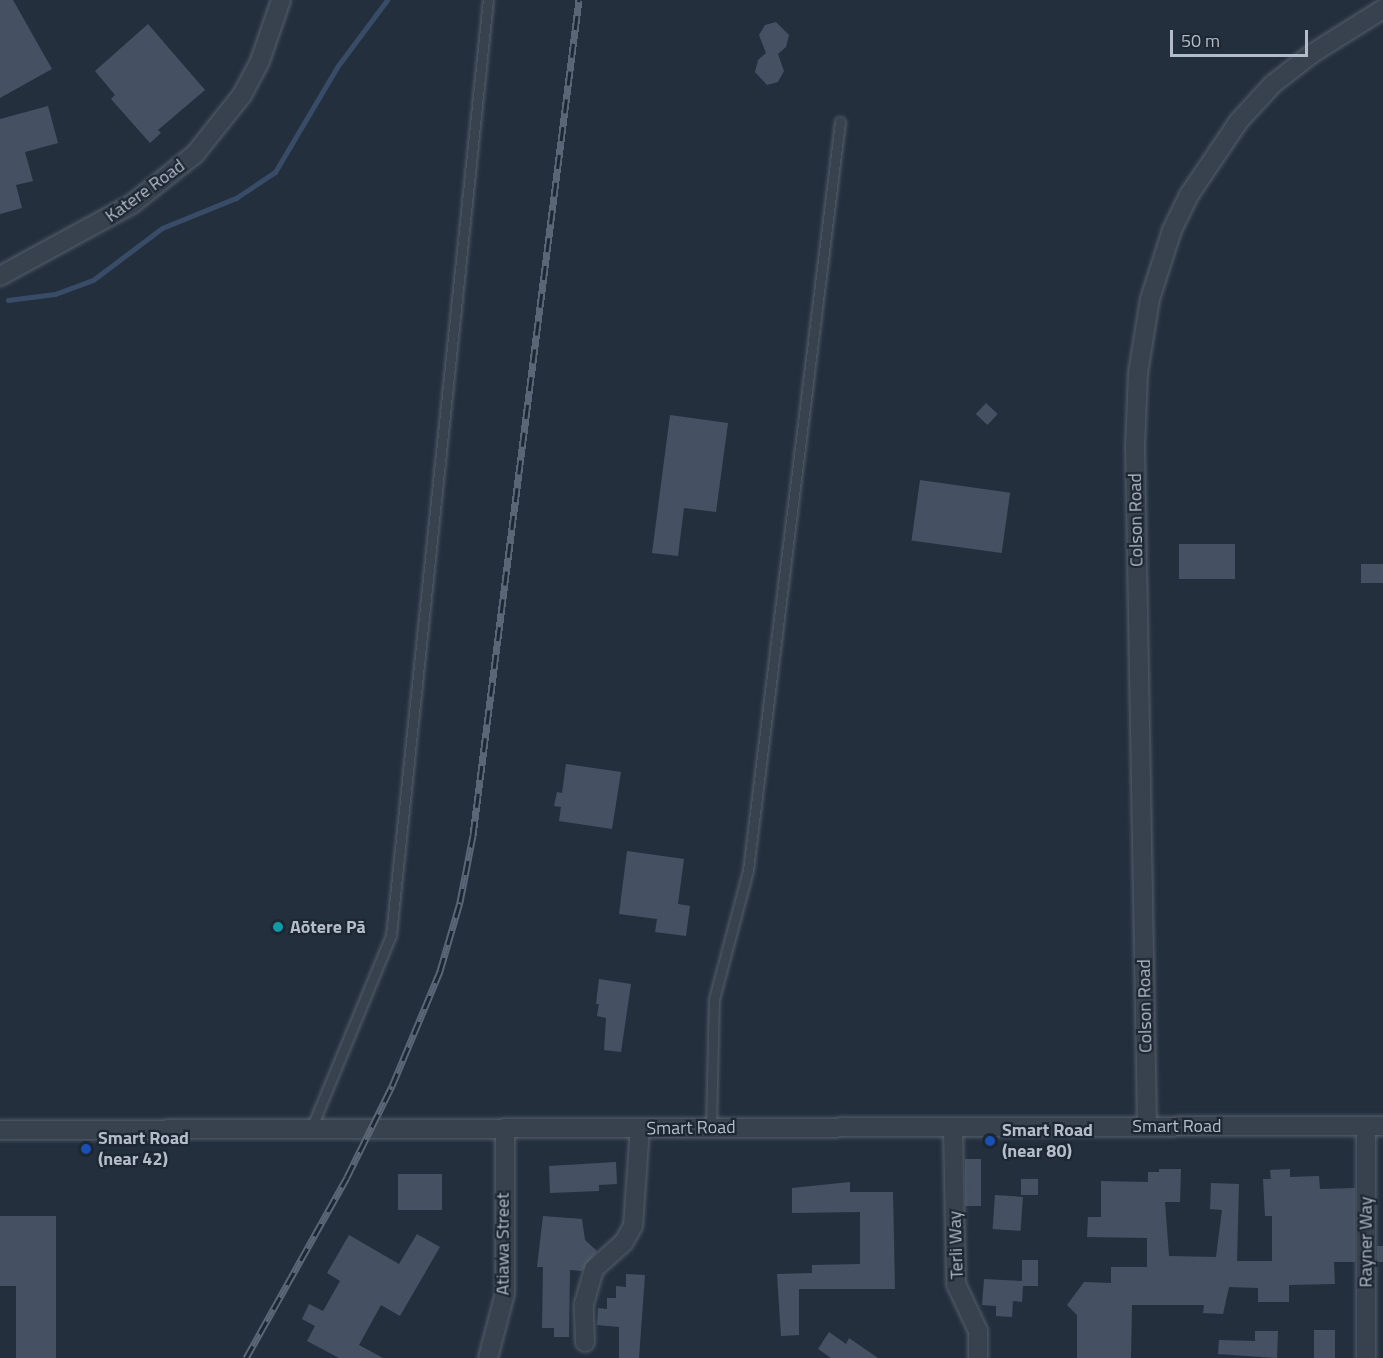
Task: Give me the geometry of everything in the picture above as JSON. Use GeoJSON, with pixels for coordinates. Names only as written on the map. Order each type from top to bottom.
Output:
{"type":"FeatureCollection","features":[{"type":"Feature","properties":{"kind":"street","name":"Katere Road"},"geometry":{"type":"LineString","coordinates":[[0,276],[132,204],[195,154],[242,95],[260,61],[281,0]]}},
{"type":"Feature","properties":{"kind":"street","name":"Colson Road"},"geometry":{"type":"LineString","coordinates":[[1147,1126],[1135,447],[1138,373],[1150,299],[1172,230],[1189,195],[1239,121],[1273,84],[1323,46],[1383,9]]}},
{"type":"Feature","properties":{"kind":"street","name":"Smart Road"},"geometry":{"type":"LineString","coordinates":[[0,1130],[1374,1126]]}},
{"type":"Feature","properties":{"kind":"street","name":"Rayner Way"},"geometry":{"type":"LineString","coordinates":[[1366,1358],[1374,1126]]}},
{"type":"Feature","properties":{"kind":"street","name":"Terli Way"},"geometry":{"type":"LineString","coordinates":[[953,1127],[956,1284],[978,1331],[978,1358]]}},
{"type":"Feature","properties":{"kind":"street","name":"Atiawa Street"},"geometry":{"type":"LineString","coordinates":[[488,1358],[505,1293],[505,1128]]}},
{"type":"Feature","properties":{"kind":"street"},"geometry":{"type":"LineString","coordinates":[[585,1342],[584,1304],[594,1269],[624,1242],[633,1226],[640,1128]]}},
{"type":"Feature","properties":{"kind":"lane"},"geometry":{"type":"LineString","coordinates":[[311,1129],[392,935],[488,0]]}},
{"type":"Feature","properties":{"kind":"lane"},"geometry":{"type":"LineString","coordinates":[[711,1127],[714,999],[748,870],[840,122]]}},
{"type":"Feature","properties":{"kind":"building"},"geometry":{"type":"Polygon","coordinates":[[[0,0],[13,0],[52,69],[0,98],[0,0]]]}},
{"type":"Feature","properties":{"kind":"building"},"geometry":{"type":"Polygon","coordinates":[[[776,22],[789,35],[786,47],[778,54],[784,71],[778,82],[767,85],[755,72],[758,60],[766,53],[759,35],[765,25],[776,22]]]}},
{"type":"Feature","properties":{"kind":"building"},"geometry":{"type":"Polygon","coordinates":[[[148,24],[205,90],[158,130],[161,133],[150,143],[111,99],[115,95],[95,71],[148,24]]]}},
{"type":"Feature","properties":{"kind":"building"},"geometry":{"type":"Polygon","coordinates":[[[48,106],[58,143],[25,152],[33,181],[16,185],[22,208],[0,214],[0,119],[48,106]]]}},
{"type":"Feature","properties":{"kind":"building"},"geometry":{"type":"Polygon","coordinates":[[[986,403],[998,414],[987,425],[976,414],[986,403]]]}},
{"type":"Feature","properties":{"kind":"building"},"geometry":{"type":"Polygon","coordinates":[[[670,415],[728,423],[716,512],[684,508],[678,556],[652,553],[670,415]]]}},
{"type":"Feature","properties":{"kind":"building"},"geometry":{"type":"Polygon","coordinates":[[[920,480],[1010,493],[1002,553],[912,540],[920,480]]]}},
{"type":"Feature","properties":{"kind":"building"},"geometry":{"type":"Polygon","coordinates":[[[1179,544],[1235,544],[1235,579],[1179,579],[1179,544]]]}},
{"type":"Feature","properties":{"kind":"building"},"geometry":{"type":"Polygon","coordinates":[[[1361,564],[1383,564],[1383,583],[1361,583],[1361,564]]]}},
{"type":"Feature","properties":{"kind":"building"},"geometry":{"type":"Polygon","coordinates":[[[566,764],[621,772],[612,829],[559,821],[561,807],[554,806],[557,792],[562,793],[566,764]]]}},
{"type":"Feature","properties":{"kind":"building"},"geometry":{"type":"Polygon","coordinates":[[[627,851],[684,859],[678,904],[690,906],[686,936],[655,932],[657,919],[619,914],[627,851]]]}},
{"type":"Feature","properties":{"kind":"building"},"geometry":{"type":"Polygon","coordinates":[[[599,979],[631,984],[621,1052],[604,1050],[606,1018],[597,1016],[599,1004],[596,1004],[599,979]]]}},
{"type":"Feature","properties":{"kind":"building"},"geometry":{"type":"Polygon","coordinates":[[[965,1159],[981,1159],[981,1206],[965,1206],[965,1159]]]}},
{"type":"Feature","properties":{"kind":"building"},"geometry":{"type":"Polygon","coordinates":[[[616,1162],[617,1184],[599,1185],[599,1191],[550,1193],[549,1166],[616,1162]]]}},
{"type":"Feature","properties":{"kind":"building"},"geometry":{"type":"Polygon","coordinates":[[[1159,1169],[1181,1169],[1180,1202],[1165,1202],[1169,1256],[1216,1257],[1222,1210],[1210,1209],[1211,1183],[1239,1184],[1237,1261],[1272,1261],[1272,1216],[1265,1216],[1263,1179],[1271,1179],[1270,1170],[1290,1169],[1290,1177],[1319,1176],[1320,1189],[1355,1188],[1355,1262],[1334,1262],[1335,1284],[1289,1285],[1289,1302],[1258,1302],[1258,1288],[1229,1287],[1223,1314],[1203,1313],[1204,1305],[1132,1305],[1131,1358],[1077,1358],[1077,1315],[1067,1305],[1084,1282],[1111,1283],[1111,1267],[1147,1267],[1147,1238],[1087,1237],[1088,1217],[1101,1217],[1101,1181],[1148,1182],[1148,1172],[1159,1172],[1159,1169]]]}},
{"type":"Feature","properties":{"kind":"building"},"geometry":{"type":"Polygon","coordinates":[[[398,1174],[442,1174],[442,1210],[398,1210],[398,1174]]]}},
{"type":"Feature","properties":{"kind":"building"},"geometry":{"type":"Polygon","coordinates":[[[1021,1179],[1038,1179],[1038,1195],[1021,1195],[1021,1179]]]}},
{"type":"Feature","properties":{"kind":"building"},"geometry":{"type":"Polygon","coordinates":[[[850,1182],[850,1192],[893,1192],[895,1289],[799,1289],[799,1335],[781,1336],[777,1274],[812,1273],[812,1265],[860,1264],[860,1212],[792,1213],[792,1188],[850,1182]]]}},
{"type":"Feature","properties":{"kind":"building"},"geometry":{"type":"Polygon","coordinates":[[[995,1195],[1023,1197],[1021,1231],[993,1229],[995,1195]]]}},
{"type":"Feature","properties":{"kind":"building"},"geometry":{"type":"Polygon","coordinates":[[[0,1216],[56,1216],[56,1358],[16,1358],[16,1286],[0,1286],[0,1216]]]}},
{"type":"Feature","properties":{"kind":"building"},"geometry":{"type":"Polygon","coordinates":[[[543,1216],[582,1219],[585,1240],[597,1251],[582,1271],[570,1270],[569,1337],[554,1337],[554,1328],[542,1328],[543,1267],[537,1267],[543,1216]]]}},
{"type":"Feature","properties":{"kind":"building"},"geometry":{"type":"Polygon","coordinates":[[[417,1234],[440,1247],[400,1316],[381,1305],[359,1345],[383,1358],[339,1358],[307,1341],[315,1326],[302,1319],[309,1304],[323,1311],[340,1281],[327,1273],[349,1235],[399,1264],[417,1234]]]}},
{"type":"Feature","properties":{"kind":"building"},"geometry":{"type":"Polygon","coordinates":[[[1377,1246],[1383,1246],[1383,1262],[1377,1262],[1377,1246]]]}},
{"type":"Feature","properties":{"kind":"building"},"geometry":{"type":"Polygon","coordinates":[[[1022,1260],[1038,1260],[1038,1286],[1023,1286],[1022,1302],[1013,1301],[1012,1317],[996,1316],[996,1306],[982,1305],[984,1279],[1022,1281],[1022,1260]]]}},
{"type":"Feature","properties":{"kind":"building"},"geometry":{"type":"Polygon","coordinates":[[[626,1274],[645,1275],[639,1358],[619,1358],[619,1327],[597,1325],[598,1308],[607,1309],[607,1298],[616,1298],[616,1286],[626,1287],[626,1274]]]}},
{"type":"Feature","properties":{"kind":"building"},"geometry":{"type":"Polygon","coordinates":[[[1314,1330],[1335,1330],[1335,1358],[1314,1358],[1314,1330]]]}},
{"type":"Feature","properties":{"kind":"building"},"geometry":{"type":"Polygon","coordinates":[[[1255,1331],[1278,1331],[1277,1358],[1218,1354],[1219,1340],[1255,1341],[1255,1331]]]}},
{"type":"Feature","properties":{"kind":"building"},"geometry":{"type":"Polygon","coordinates":[[[829,1332],[846,1344],[849,1338],[878,1358],[831,1358],[818,1349],[829,1332]]]}},
{"type":"Feature","properties":{"kind":"waterway"},"geometry":{"type":"LineString","coordinates":[[8,300],[55,294],[93,280],[162,228],[236,198],[275,172],[337,67],[387,0]]}},
{"type":"Feature","properties":{"kind":"railway"},"geometry":{"type":"LineString","coordinates":[[246,1358],[347,1177],[392,1086],[440,971],[460,902],[473,835],[579,0]]}},
{"type":"Feature","properties":{"kind":"place","name":"Aōtere Pā"},"geometry":{"type":"Point","coordinates":[278,927]}},
{"type":"Feature","properties":{"kind":"place","name":"Smart Road (near 80)"},"geometry":{"type":"Point","coordinates":[990,1141]}},
{"type":"Feature","properties":{"kind":"place","name":"Smart Road (near 42)"},"geometry":{"type":"Point","coordinates":[86,1149]}}]}
